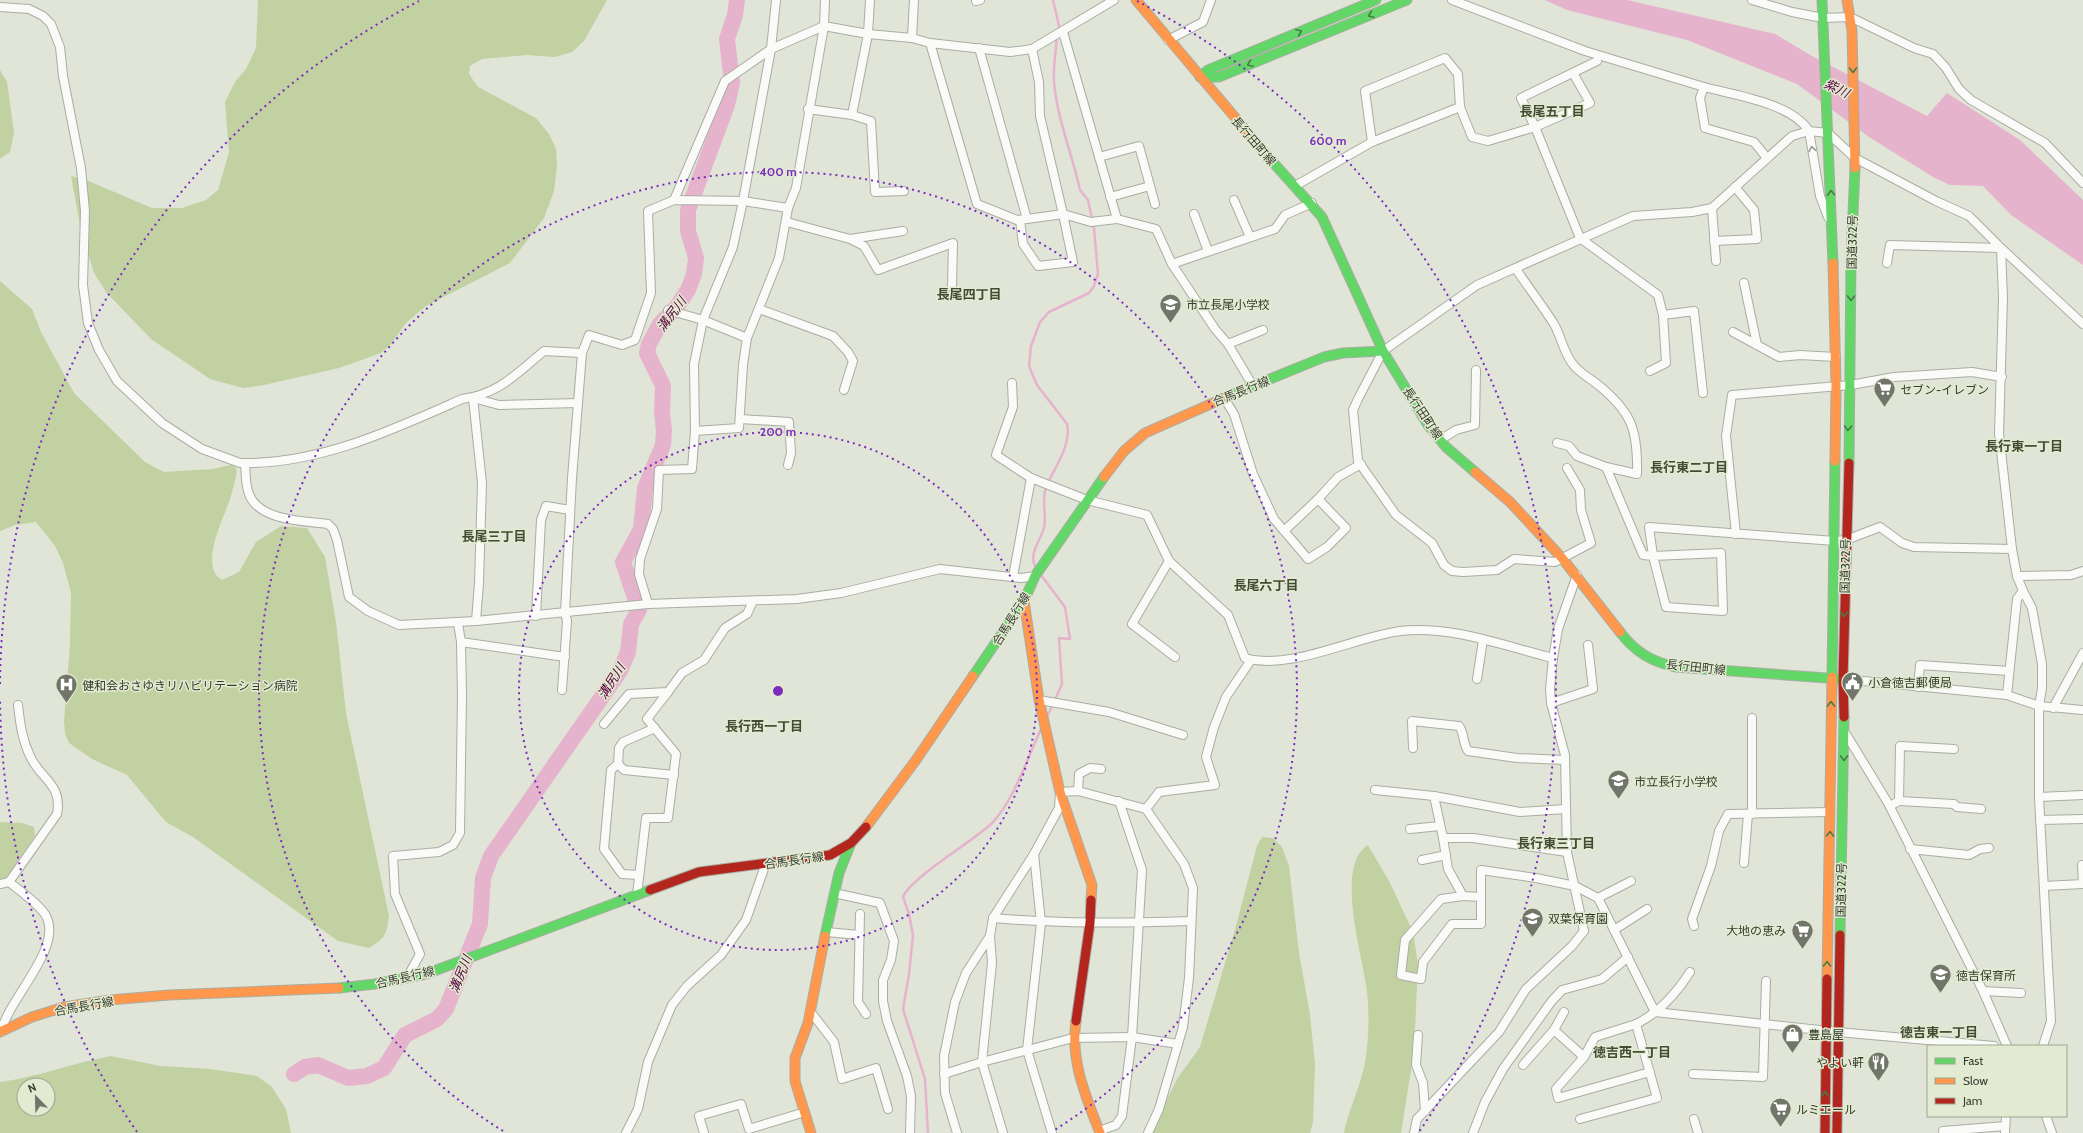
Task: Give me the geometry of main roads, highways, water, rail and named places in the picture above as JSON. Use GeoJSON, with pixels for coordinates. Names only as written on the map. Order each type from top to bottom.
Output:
{"type":"FeatureCollection","features":[{"type":"Feature","properties":{"kind":"main road","name":"長行田町線"},"geometry":{"type":"LineString","coordinates":[[1136,0],[1200,78],[1312,204],[1330,232],[1382,351],[1428,425],[1440,440],[1510,502],[1562,558],[1577,575],[1627,642],[1642,655],[1658,663],[1676,667],[1832,677],[1843,679]]}},
{"type":"Feature","properties":{"kind":"main road"},"geometry":{"type":"LineString","coordinates":[[1200,78],[1208,70],[1376,0]]}},
{"type":"Feature","properties":{"kind":"main road"},"geometry":{"type":"LineString","coordinates":[[1200,78],[1219,77],[1407,0]]}},
{"type":"Feature","properties":{"kind":"main road","name":"国道322号"},"geometry":{"type":"LineString","coordinates":[[1822,0],[1822,32],[1828,133],[1836,357],[1834,622],[1825,1133]]}},
{"type":"Feature","properties":{"kind":"main road","name":"国道322号"},"geometry":{"type":"LineString","coordinates":[[1837,1133],[1844,731],[1843,679],[1850,385],[1851,259],[1855,158],[1852,31],[1847,0]]}},
{"type":"Feature","properties":{"kind":"main road","name":"合馬長行線"},"geometry":{"type":"LineString","coordinates":[[0,1032],[32,1017],[64,1007],[110,1000],[177,994],[328,989],[426,974],[699,872],[830,855],[851,843],[858,837],[916,760],[1024,601],[1035,576],[1087,500],[1124,451],[1145,433],[1224,398],[1324,357],[1343,353],[1382,351]]}},
{"type":"Feature","properties":{"kind":"main road"},"geometry":{"type":"LineString","coordinates":[[1024,601],[1039,700],[1060,792],[1092,885],[1090,923],[1073,1038],[1079,1077],[1100,1132]]}},
{"type":"Feature","properties":{"kind":"main road"},"geometry":{"type":"LineString","coordinates":[[811,1133],[795,1081],[795,1058],[810,1011],[839,872],[851,843]]}},
{"type":"Feature","properties":{"kind":"water","name":"紫川"},"geometry":{"type":"Polygon","coordinates":[[[1545,0],[1627,0],[1775,34],[1812,56],[1927,116],[1947,93],[2020,140],[2083,200],[2083,265],[2011,215],[1983,186],[1950,185],[1933,177],[1869,137],[1797,84],[1687,40],[1567,10],[1545,0]]]}},
{"type":"Feature","properties":{"kind":"waterway","name":"溝尻川"},"geometry":{"type":"LineString","coordinates":[[294,1074],[305,1067],[318,1065],[348,1078],[367,1076],[384,1068],[405,1035],[437,1019],[446,1009],[480,924],[483,878],[491,856],[620,671],[628,652],[631,624],[639,610],[623,562],[641,529],[645,488],[663,445],[664,431],[662,412],[663,386],[647,353],[649,344],[660,324],[676,308],[688,290],[694,274],[696,258],[688,231],[688,210],[727,105],[732,83],[727,39],[735,15],[737,0]]}},
{"type":"Feature","properties":{"kind":"waterway"},"geometry":{"type":"LineString","coordinates":[[1053,0],[1059,26],[1058,31]]}},
{"type":"Feature","properties":{"kind":"waterway"},"geometry":{"type":"LineString","coordinates":[[1037,569],[1033,559],[1035,548],[1045,523],[1044,503],[1046,488],[1061,457],[1067,441],[1068,432],[1067,424],[1037,385],[1029,366],[1031,346],[1040,322],[1049,312],[1089,293],[1094,286],[1098,274],[1094,229],[1088,200],[1080,190],[1058,109],[1054,82],[1057,36]]}},
{"type":"Feature","properties":{"kind":"waterway"},"geometry":{"type":"LineString","coordinates":[[1041,575],[1065,607],[1070,639],[1059,638],[1062,684],[1047,717]]}},
{"type":"Feature","properties":{"kind":"waterway"},"geometry":{"type":"LineString","coordinates":[[928,1133],[925,1079],[903,1009],[909,974],[913,935],[909,914],[903,897],[908,889],[917,880],[983,831],[1000,814],[1013,791],[1041,729]]}},
{"type":"Feature","properties":{"kind":"place","name":"市立長尾小学校"},"geometry":{"type":"Point","coordinates":[1170,324]}},
{"type":"Feature","properties":{"kind":"place","name":"セブン-イレブン"},"geometry":{"type":"Point","coordinates":[1885,408]}},
{"type":"Feature","properties":{"kind":"place","name":"小倉徳吉郵便局"},"geometry":{"type":"Point","coordinates":[1852,702]}},
{"type":"Feature","properties":{"kind":"place","name":"健和会おさゆきリハビリテーション病院"},"geometry":{"type":"Point","coordinates":[67,704]}},
{"type":"Feature","properties":{"kind":"place","name":"市立長行小学校"},"geometry":{"type":"Point","coordinates":[1619,800]}},
{"type":"Feature","properties":{"kind":"place","name":"双葉保育園"},"geometry":{"type":"Point","coordinates":[1532,938]}},
{"type":"Feature","properties":{"kind":"place","name":"大地の恵み"},"geometry":{"type":"Point","coordinates":[1802,950]}},
{"type":"Feature","properties":{"kind":"place","name":"徳吉保育所"},"geometry":{"type":"Point","coordinates":[1940,994]}},
{"type":"Feature","properties":{"kind":"place","name":"豊島屋"},"geometry":{"type":"Point","coordinates":[1793,1054]}},
{"type":"Feature","properties":{"kind":"place","name":"やよい軒"},"geometry":{"type":"Point","coordinates":[1879,1082]}},
{"type":"Feature","properties":{"kind":"place","name":"ルミエール"},"geometry":{"type":"Point","coordinates":[1781,1128]}},
{"type":"Feature","properties":{"kind":"district","name":"長尾五丁目"},"geometry":{"type":"Point","coordinates":[1552,111]}},
{"type":"Feature","properties":{"kind":"district","name":"長尾四丁目"},"geometry":{"type":"Point","coordinates":[969,294]}},
{"type":"Feature","properties":{"kind":"district","name":"長行東一丁目"},"geometry":{"type":"Point","coordinates":[2024,446]}},
{"type":"Feature","properties":{"kind":"district","name":"長行東二丁目"},"geometry":{"type":"Point","coordinates":[1689,467]}},
{"type":"Feature","properties":{"kind":"district","name":"長尾三丁目"},"geometry":{"type":"Point","coordinates":[494,536]}},
{"type":"Feature","properties":{"kind":"district","name":"長尾六丁目"},"geometry":{"type":"Point","coordinates":[1266,585]}},
{"type":"Feature","properties":{"kind":"district","name":"長行西一丁目"},"geometry":{"type":"Point","coordinates":[764,726]}},
{"type":"Feature","properties":{"kind":"district","name":"長行東三丁目"},"geometry":{"type":"Point","coordinates":[1556,843]}},
{"type":"Feature","properties":{"kind":"district","name":"徳吉東一丁目"},"geometry":{"type":"Point","coordinates":[1939,1032]}},
{"type":"Feature","properties":{"kind":"district","name":"徳吉西一丁目"},"geometry":{"type":"Point","coordinates":[1632,1052]}}]}
